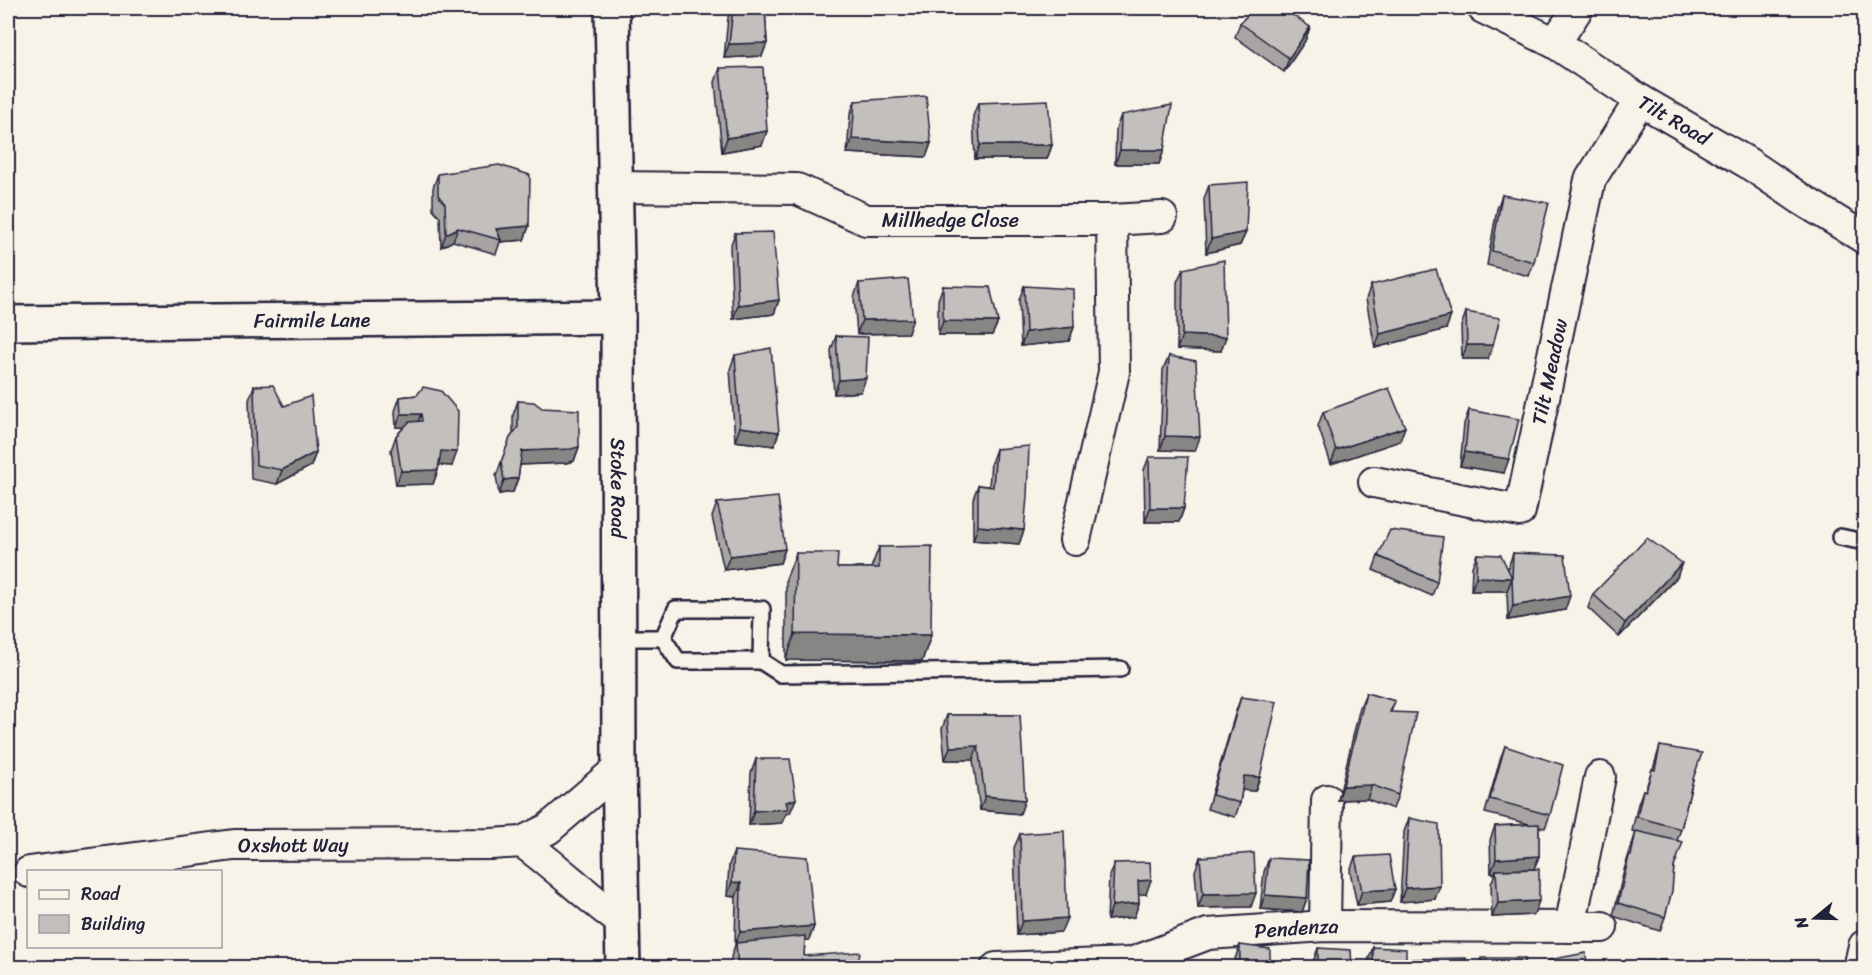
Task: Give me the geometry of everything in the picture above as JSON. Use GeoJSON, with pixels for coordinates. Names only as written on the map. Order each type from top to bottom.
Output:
{"type":"FeatureCollection","features":[{"type":"Feature","properties":{"kind":"main road","name":"Stoke Road"},"geometry":{"type":"LineString","coordinates":[[612,8],[618,316],[619,768],[623,968]]}},
{"type":"Feature","properties":{"kind":"main road","name":"Fairmile Lane"},"geometry":{"type":"LineString","coordinates":[[8,323],[618,316]]}},
{"type":"Feature","properties":{"kind":"street","name":"Tilt Road"},"geometry":{"type":"LineString","coordinates":[[1483,8],[1555,43],[1640,100],[1748,163],[1864,238]]}},
{"type":"Feature","properties":{"kind":"street"},"geometry":{"type":"LineString","coordinates":[[1555,43],[1578,8]]}},
{"type":"Feature","properties":{"kind":"street","name":"Tilt Meadow"},"geometry":{"type":"LineString","coordinates":[[1374,482],[1520,511],[1590,180],[1640,100]]}},
{"type":"Feature","properties":{"kind":"street","name":"Millhedge Close"},"geometry":{"type":"LineString","coordinates":[[615,188],[797,189],[866,220],[1162,218]]}},
{"type":"Feature","properties":{"kind":"street"},"geometry":{"type":"LineString","coordinates":[[1075,540],[1114,372],[1112,220]]}},
{"type":"Feature","properties":{"kind":"street","name":"Oxshott Way"},"geometry":{"type":"LineString","coordinates":[[44,870],[234,845],[522,842],[548,829],[619,768]]}},
{"type":"Feature","properties":{"kind":"street"},"geometry":{"type":"LineString","coordinates":[[1570,927],[1600,777]]}},
{"type":"Feature","properties":{"kind":"street"},"geometry":{"type":"LineString","coordinates":[[1325,926],[1327,800]]}},
{"type":"Feature","properties":{"kind":"street"},"geometry":{"type":"LineString","coordinates":[[522,842],[549,861],[595,902],[622,922]]}},
{"type":"Feature","properties":{"kind":"street","name":"Oxshott Way"},"geometry":{"type":"LineString","coordinates":[[8,874],[27,872]]}},
{"type":"Feature","properties":{"kind":"street","name":"Pendenza"},"geometry":{"type":"LineString","coordinates":[[996,968],[1131,963],[1208,934],[1325,926],[1602,927]]}},
{"type":"Feature","properties":{"kind":"street"},"geometry":{"type":"LineString","coordinates":[[1859,968],[1864,946]]}},
{"type":"Feature","properties":{"kind":"lane"},"geometry":{"type":"LineString","coordinates":[[1840,537],[1864,542]]}},
{"type":"Feature","properties":{"kind":"lane"},"geometry":{"type":"LineString","coordinates":[[663,638],[676,609],[762,609],[761,661]]}},
{"type":"Feature","properties":{"kind":"lane"},"geometry":{"type":"LineString","coordinates":[[619,638],[663,638]]}},
{"type":"Feature","properties":{"kind":"lane"},"geometry":{"type":"LineString","coordinates":[[663,638],[678,661],[761,661],[781,674],[1120,669]]}},
{"type":"Feature","properties":{"kind":"building"},"geometry":{"type":"Polygon","coordinates":[[[733,8],[765,8],[767,43],[729,44],[733,8]]]}},
{"type":"Feature","properties":{"kind":"building"},"geometry":{"type":"Polygon","coordinates":[[[1254,8],[1283,8],[1310,27],[1289,58],[1240,23],[1254,8]]]}},
{"type":"Feature","properties":{"kind":"building"},"geometry":{"type":"Polygon","coordinates":[[[763,67],[767,131],[727,138],[720,68],[763,67]]]}},
{"type":"Feature","properties":{"kind":"building"},"geometry":{"type":"Polygon","coordinates":[[[926,96],[931,143],[852,139],[855,101],[926,96]]]}},
{"type":"Feature","properties":{"kind":"building"},"geometry":{"type":"Polygon","coordinates":[[[1048,100],[1052,145],[980,145],[978,103],[1048,100]]]}},
{"type":"Feature","properties":{"kind":"building"},"geometry":{"type":"Polygon","coordinates":[[[1172,105],[1164,150],[1120,150],[1121,115],[1172,105]]]}},
{"type":"Feature","properties":{"kind":"building"},"geometry":{"type":"Polygon","coordinates":[[[499,165],[530,175],[529,226],[496,229],[501,240],[458,228],[446,234],[445,204],[438,195],[438,174],[499,165]]]}},
{"type":"Feature","properties":{"kind":"building"},"geometry":{"type":"Polygon","coordinates":[[[1248,182],[1246,232],[1211,239],[1209,185],[1248,182]]]}},
{"type":"Feature","properties":{"kind":"building"},"geometry":{"type":"Polygon","coordinates":[[[1502,195],[1549,203],[1534,262],[1492,251],[1502,195]]]}},
{"type":"Feature","properties":{"kind":"building"},"geometry":{"type":"Polygon","coordinates":[[[773,232],[779,300],[738,305],[735,233],[773,232]]]}},
{"type":"Feature","properties":{"kind":"building"},"geometry":{"type":"Polygon","coordinates":[[[1224,260],[1226,337],[1182,335],[1183,269],[1224,260]]]}},
{"type":"Feature","properties":{"kind":"building"},"geometry":{"type":"Polygon","coordinates":[[[1436,269],[1451,316],[1380,334],[1371,285],[1436,269]]]}},
{"type":"Feature","properties":{"kind":"building"},"geometry":{"type":"Polygon","coordinates":[[[908,279],[913,319],[862,320],[859,283],[908,279]]]}},
{"type":"Feature","properties":{"kind":"building"},"geometry":{"type":"Polygon","coordinates":[[[943,286],[990,287],[998,322],[943,321],[943,286]]]}},
{"type":"Feature","properties":{"kind":"building"},"geometry":{"type":"Polygon","coordinates":[[[1024,286],[1073,289],[1074,327],[1026,332],[1024,286]]]}},
{"type":"Feature","properties":{"kind":"building"},"geometry":{"type":"Polygon","coordinates":[[[1466,312],[1500,318],[1493,345],[1467,345],[1466,312]]]}},
{"type":"Feature","properties":{"kind":"building"},"geometry":{"type":"Polygon","coordinates":[[[836,336],[868,337],[866,378],[839,380],[836,336]]]}},
{"type":"Feature","properties":{"kind":"building"},"geometry":{"type":"Polygon","coordinates":[[[771,348],[779,432],[740,427],[735,355],[771,348]]]}},
{"type":"Feature","properties":{"kind":"building"},"geometry":{"type":"Polygon","coordinates":[[[1169,356],[1196,361],[1200,437],[1165,436],[1169,356]]]}},
{"type":"Feature","properties":{"kind":"building"},"geometry":{"type":"Polygon","coordinates":[[[273,385],[284,406],[311,396],[316,452],[282,470],[256,465],[254,386],[273,385]]]}},
{"type":"Feature","properties":{"kind":"building"},"geometry":{"type":"Polygon","coordinates":[[[423,387],[441,391],[458,411],[457,452],[441,451],[438,470],[401,471],[396,436],[409,422],[422,421],[421,414],[401,414],[400,397],[417,395],[423,387]]]}},
{"type":"Feature","properties":{"kind":"building"},"geometry":{"type":"Polygon","coordinates":[[[1389,388],[1405,427],[1336,450],[1323,412],[1389,388]]]}},
{"type":"Feature","properties":{"kind":"building"},"geometry":{"type":"Polygon","coordinates":[[[518,401],[534,402],[542,408],[579,410],[579,447],[522,451],[518,478],[504,480],[501,462],[510,438],[518,427],[518,401]]]}},
{"type":"Feature","properties":{"kind":"building"},"geometry":{"type":"Polygon","coordinates":[[[1469,410],[1519,419],[1509,459],[1465,452],[1469,410]]]}},
{"type":"Feature","properties":{"kind":"building"},"geometry":{"type":"Polygon","coordinates":[[[1029,446],[1024,530],[978,526],[978,485],[993,487],[996,449],[1029,446]]]}},
{"type":"Feature","properties":{"kind":"building"},"geometry":{"type":"Polygon","coordinates":[[[1149,457],[1188,457],[1184,508],[1150,508],[1149,457]]]}},
{"type":"Feature","properties":{"kind":"building"},"geometry":{"type":"Polygon","coordinates":[[[778,497],[785,549],[730,556],[717,503],[778,497]]]}},
{"type":"Feature","properties":{"kind":"building"},"geometry":{"type":"Polygon","coordinates":[[[1390,530],[1443,537],[1437,582],[1378,556],[1390,530]]]}},
{"type":"Feature","properties":{"kind":"building"},"geometry":{"type":"Polygon","coordinates":[[[1647,538],[1682,563],[1625,623],[1593,594],[1647,538]]]}},
{"type":"Feature","properties":{"kind":"building"},"geometry":{"type":"Polygon","coordinates":[[[932,546],[931,635],[795,634],[796,553],[838,553],[837,568],[879,568],[879,547],[932,546]]]}},
{"type":"Feature","properties":{"kind":"building"},"geometry":{"type":"Polygon","coordinates":[[[1513,553],[1565,555],[1570,596],[1513,606],[1513,553]]]}},
{"type":"Feature","properties":{"kind":"building"},"geometry":{"type":"Polygon","coordinates":[[[1477,554],[1501,555],[1512,578],[1476,577],[1477,554]]]}},
{"type":"Feature","properties":{"kind":"building"},"geometry":{"type":"Polygon","coordinates":[[[1366,693],[1395,701],[1390,712],[1416,713],[1398,795],[1372,785],[1343,786],[1366,693]]]}},
{"type":"Feature","properties":{"kind":"building"},"geometry":{"type":"Polygon","coordinates":[[[1241,697],[1277,702],[1260,777],[1244,776],[1240,803],[1212,795],[1241,697]]]}},
{"type":"Feature","properties":{"kind":"building"},"geometry":{"type":"Polygon","coordinates":[[[947,715],[1020,715],[1025,800],[985,796],[978,746],[950,747],[947,715]]]}},
{"type":"Feature","properties":{"kind":"building"},"geometry":{"type":"Polygon","coordinates":[[[1505,746],[1563,765],[1550,815],[1490,799],[1505,746]]]}},
{"type":"Feature","properties":{"kind":"building"},"geometry":{"type":"Polygon","coordinates":[[[1660,746],[1702,753],[1681,829],[1637,817],[1643,790],[1646,791],[1652,769],[1655,770],[1660,746]]]}},
{"type":"Feature","properties":{"kind":"building"},"geometry":{"type":"Polygon","coordinates":[[[756,759],[790,759],[796,799],[786,802],[788,809],[754,811],[756,759]]]}},
{"type":"Feature","properties":{"kind":"building"},"geometry":{"type":"Polygon","coordinates":[[[1409,818],[1439,824],[1440,886],[1405,888],[1409,818]]]}},
{"type":"Feature","properties":{"kind":"building"},"geometry":{"type":"Polygon","coordinates":[[[1539,824],[1539,856],[1496,859],[1495,826],[1539,824]]]}},
{"type":"Feature","properties":{"kind":"building"},"geometry":{"type":"Polygon","coordinates":[[[1064,831],[1067,918],[1022,921],[1020,834],[1064,831]]]}},
{"type":"Feature","properties":{"kind":"building"},"geometry":{"type":"Polygon","coordinates":[[[1636,831],[1683,842],[1674,867],[1672,891],[1665,917],[1618,903],[1636,831]]]}},
{"type":"Feature","properties":{"kind":"building"},"geometry":{"type":"Polygon","coordinates":[[[734,851],[807,857],[814,926],[740,932],[741,883],[732,882],[734,851]]]}},
{"type":"Feature","properties":{"kind":"building"},"geometry":{"type":"Polygon","coordinates":[[[1254,853],[1256,893],[1203,894],[1200,857],[1254,853]]]}},
{"type":"Feature","properties":{"kind":"building"},"geometry":{"type":"Polygon","coordinates":[[[1389,855],[1395,889],[1362,891],[1355,857],[1389,855]]]}},
{"type":"Feature","properties":{"kind":"building"},"geometry":{"type":"Polygon","coordinates":[[[1269,858],[1309,860],[1307,898],[1265,895],[1269,858]]]}},
{"type":"Feature","properties":{"kind":"building"},"geometry":{"type":"Polygon","coordinates":[[[1150,862],[1151,880],[1138,881],[1139,903],[1112,906],[1114,863],[1150,862]]]}},
{"type":"Feature","properties":{"kind":"building"},"geometry":{"type":"Polygon","coordinates":[[[1539,869],[1539,901],[1498,903],[1496,870],[1539,869]]]}},
{"type":"Feature","properties":{"kind":"building"},"geometry":{"type":"Polygon","coordinates":[[[805,936],[804,956],[860,952],[857,968],[738,968],[736,943],[805,936]]]}},
{"type":"Feature","properties":{"kind":"building"},"geometry":{"type":"Polygon","coordinates":[[[1240,945],[1270,949],[1270,968],[1240,968],[1240,945]]]}},
{"type":"Feature","properties":{"kind":"building"},"geometry":{"type":"Polygon","coordinates":[[[1373,947],[1406,949],[1406,968],[1373,968],[1373,947]]]}},
{"type":"Feature","properties":{"kind":"building"},"geometry":{"type":"Polygon","coordinates":[[[1318,948],[1351,950],[1352,968],[1318,968],[1318,948]]]}},
{"type":"Feature","properties":{"kind":"building"},"geometry":{"type":"Polygon","coordinates":[[[1586,953],[1587,968],[1548,968],[1548,960],[1586,953]]]}},
{"type":"Feature","properties":{"kind":"building"},"geometry":{"type":"Polygon","coordinates":[[[1466,958],[1466,968],[1411,968],[1411,959],[1466,958]]]}},
{"type":"Feature","properties":{"kind":"building"},"geometry":{"type":"Polygon","coordinates":[[[1481,958],[1525,958],[1525,968],[1479,968],[1481,958]]]}},
{"type":"Feature","properties":{"kind":"building"},"geometry":{"type":"Polygon","coordinates":[[[1667,960],[1667,968],[1606,968],[1607,963],[1667,960]]]}},
{"type":"Feature","properties":{"kind":"building"},"geometry":{"type":"Polygon","coordinates":[[[1004,963],[1051,965],[1051,968],[1004,968],[1004,963]]]}}]}
